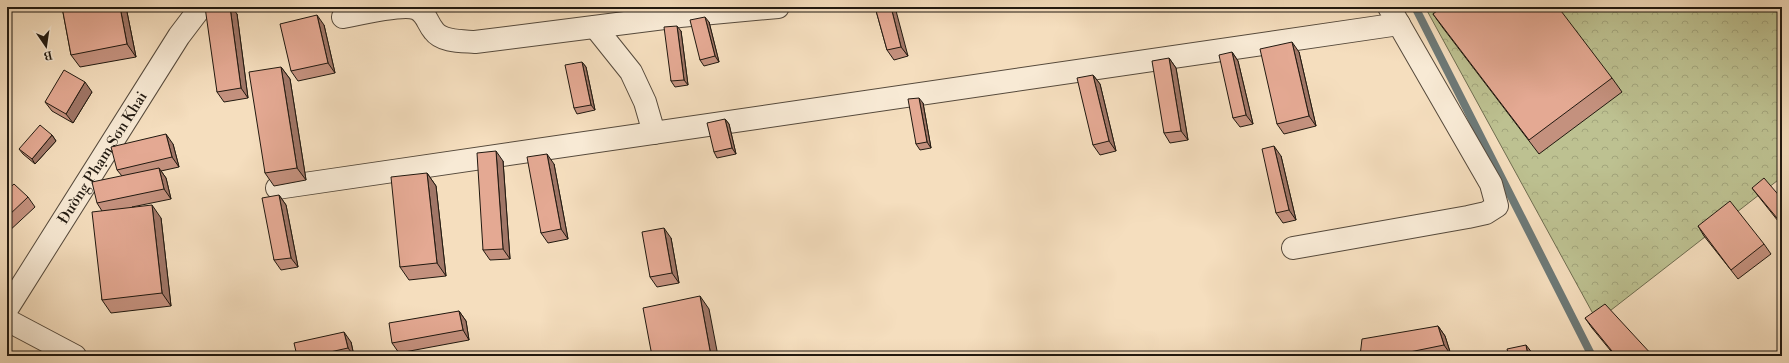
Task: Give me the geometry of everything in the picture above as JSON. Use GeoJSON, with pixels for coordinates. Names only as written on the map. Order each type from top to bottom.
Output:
{"type":"FeatureCollection","features":[{"type":"Feature","properties":{"kind":"street","name":"Đường Phạm Sơn Khai"},"geometry":{"type":"LineString","coordinates":[[7,310],[179,36],[201,7]]}},
{"type":"Feature","properties":{"kind":"street"},"geometry":{"type":"LineString","coordinates":[[343,17],[399,7],[416,8],[425,14],[434,32],[443,38],[474,42],[680,16],[778,7]]}},
{"type":"Feature","properties":{"kind":"street"},"geometry":{"type":"LineString","coordinates":[[277,188],[654,133],[1394,16],[1491,184],[1497,206],[1486,213],[1468,217],[1293,248]]}},
{"type":"Feature","properties":{"kind":"street"},"geometry":{"type":"LineString","coordinates":[[595,27],[631,72],[645,102],[654,133]]}},
{"type":"Feature","properties":{"kind":"street"},"geometry":{"type":"LineString","coordinates":[[7,320],[75,356]]}},
{"type":"Feature","properties":{"kind":"green space"},"geometry":{"type":"Polygon","coordinates":[[[1425,7],[1782,7],[1782,177],[1597,321],[1425,7]]]}},
{"type":"Feature","properties":{"kind":"building"},"geometry":{"type":"Polygon","coordinates":[[[62,7],[120,7],[127,44],[71,55],[62,7]]]}},
{"type":"Feature","properties":{"kind":"building"},"geometry":{"type":"Polygon","coordinates":[[[205,7],[230,7],[241,88],[217,92],[205,7]]]}},
{"type":"Feature","properties":{"kind":"building"},"geometry":{"type":"Polygon","coordinates":[[[875,7],[891,7],[901,47],[887,50],[875,7]]]}},
{"type":"Feature","properties":{"kind":"building"},"geometry":{"type":"Polygon","coordinates":[[[1442,7],[1558,7],[1612,78],[1529,140],[1433,14],[1442,7]]]}},
{"type":"Feature","properties":{"kind":"building"},"geometry":{"type":"Polygon","coordinates":[[[317,15],[328,63],[291,71],[280,24],[317,15]]]}},
{"type":"Feature","properties":{"kind":"building"},"geometry":{"type":"Polygon","coordinates":[[[705,17],[715,56],[700,60],[690,20],[705,17]]]}},
{"type":"Feature","properties":{"kind":"building"},"geometry":{"type":"Polygon","coordinates":[[[677,26],[684,80],[671,81],[664,27],[677,26]]]}},
{"type":"Feature","properties":{"kind":"building"},"geometry":{"type":"Polygon","coordinates":[[[1292,42],[1309,116],[1277,124],[1260,49],[1292,42]]]}},
{"type":"Feature","properties":{"kind":"building"},"geometry":{"type":"Polygon","coordinates":[[[1232,52],[1246,115],[1233,118],[1219,55],[1232,52]]]}},
{"type":"Feature","properties":{"kind":"building"},"geometry":{"type":"Polygon","coordinates":[[[1169,58],[1181,131],[1164,133],[1152,61],[1169,58]]]}},
{"type":"Feature","properties":{"kind":"building"},"geometry":{"type":"Polygon","coordinates":[[[582,62],[591,105],[574,108],[565,65],[582,62]]]}},
{"type":"Feature","properties":{"kind":"building"},"geometry":{"type":"Polygon","coordinates":[[[281,67],[297,168],[265,173],[249,72],[281,67]]]}},
{"type":"Feature","properties":{"kind":"building"},"geometry":{"type":"Polygon","coordinates":[[[64,70],[85,82],[66,114],[45,102],[64,70]]]}},
{"type":"Feature","properties":{"kind":"building"},"geometry":{"type":"Polygon","coordinates":[[[1093,75],[1109,141],[1093,145],[1077,78],[1093,75]]]}},
{"type":"Feature","properties":{"kind":"building"},"geometry":{"type":"Polygon","coordinates":[[[919,98],[927,142],[916,144],[908,99],[919,98]]]}},
{"type":"Feature","properties":{"kind":"building"},"geometry":{"type":"Polygon","coordinates":[[[725,119],[732,148],[714,152],[707,123],[725,119]]]}},
{"type":"Feature","properties":{"kind":"building"},"geometry":{"type":"Polygon","coordinates":[[[40,125],[52,135],[32,159],[19,149],[40,125]]]}},
{"type":"Feature","properties":{"kind":"building"},"geometry":{"type":"Polygon","coordinates":[[[166,134],[172,157],[117,170],[111,147],[166,134]]]}},
{"type":"Feature","properties":{"kind":"building"},"geometry":{"type":"Polygon","coordinates":[[[1274,146],[1289,210],[1276,213],[1262,149],[1274,146]]]}},
{"type":"Feature","properties":{"kind":"building"},"geometry":{"type":"Polygon","coordinates":[[[496,151],[503,249],[483,250],[477,153],[496,151]]]}},
{"type":"Feature","properties":{"kind":"building"},"geometry":{"type":"Polygon","coordinates":[[[547,154],[561,229],[541,233],[527,157],[547,154]]]}},
{"type":"Feature","properties":{"kind":"building"},"geometry":{"type":"Polygon","coordinates":[[[159,168],[164,189],[97,203],[92,182],[159,168]]]}},
{"type":"Feature","properties":{"kind":"building"},"geometry":{"type":"Polygon","coordinates":[[[427,173],[437,263],[400,267],[391,177],[427,173]]]}},
{"type":"Feature","properties":{"kind":"building"},"geometry":{"type":"Polygon","coordinates":[[[1764,178],[1782,199],[1782,224],[1752,188],[1764,178]]]}},
{"type":"Feature","properties":{"kind":"building"},"geometry":{"type":"Polygon","coordinates":[[[14,184],[28,197],[7,217],[7,190],[14,184]]]}},
{"type":"Feature","properties":{"kind":"building"},"geometry":{"type":"Polygon","coordinates":[[[279,195],[291,258],[274,260],[262,198],[279,195]]]}},
{"type":"Feature","properties":{"kind":"building"},"geometry":{"type":"Polygon","coordinates":[[[1730,201],[1764,244],[1731,270],[1698,226],[1730,201]]]}},
{"type":"Feature","properties":{"kind":"building"},"geometry":{"type":"Polygon","coordinates":[[[152,205],[162,293],[102,300],[92,212],[152,205]]]}},
{"type":"Feature","properties":{"kind":"building"},"geometry":{"type":"Polygon","coordinates":[[[664,228],[672,273],[650,277],[642,232],[664,228]]]}},
{"type":"Feature","properties":{"kind":"building"},"geometry":{"type":"Polygon","coordinates":[[[700,296],[711,356],[652,356],[643,308],[700,296]]]}},
{"type":"Feature","properties":{"kind":"building"},"geometry":{"type":"Polygon","coordinates":[[[1605,304],[1653,356],[1616,356],[1585,318],[1605,304]]]}},
{"type":"Feature","properties":{"kind":"building"},"geometry":{"type":"Polygon","coordinates":[[[459,311],[463,330],[392,343],[389,323],[459,311]]]}},
{"type":"Feature","properties":{"kind":"building"},"geometry":{"type":"Polygon","coordinates":[[[1438,326],[1444,345],[1390,356],[1360,356],[1362,339],[1438,326]]]}},
{"type":"Feature","properties":{"kind":"building"},"geometry":{"type":"Polygon","coordinates":[[[344,332],[348,348],[312,356],[297,356],[294,343],[344,332]]]}},
{"type":"Feature","properties":{"kind":"building"},"geometry":{"type":"Polygon","coordinates":[[[1526,345],[1528,356],[1509,356],[1507,349],[1526,345]]]}},
{"type":"Feature","properties":{"kind":"waterway"},"geometry":{"type":"LineString","coordinates":[[1415,7],[1592,356]]}}]}
